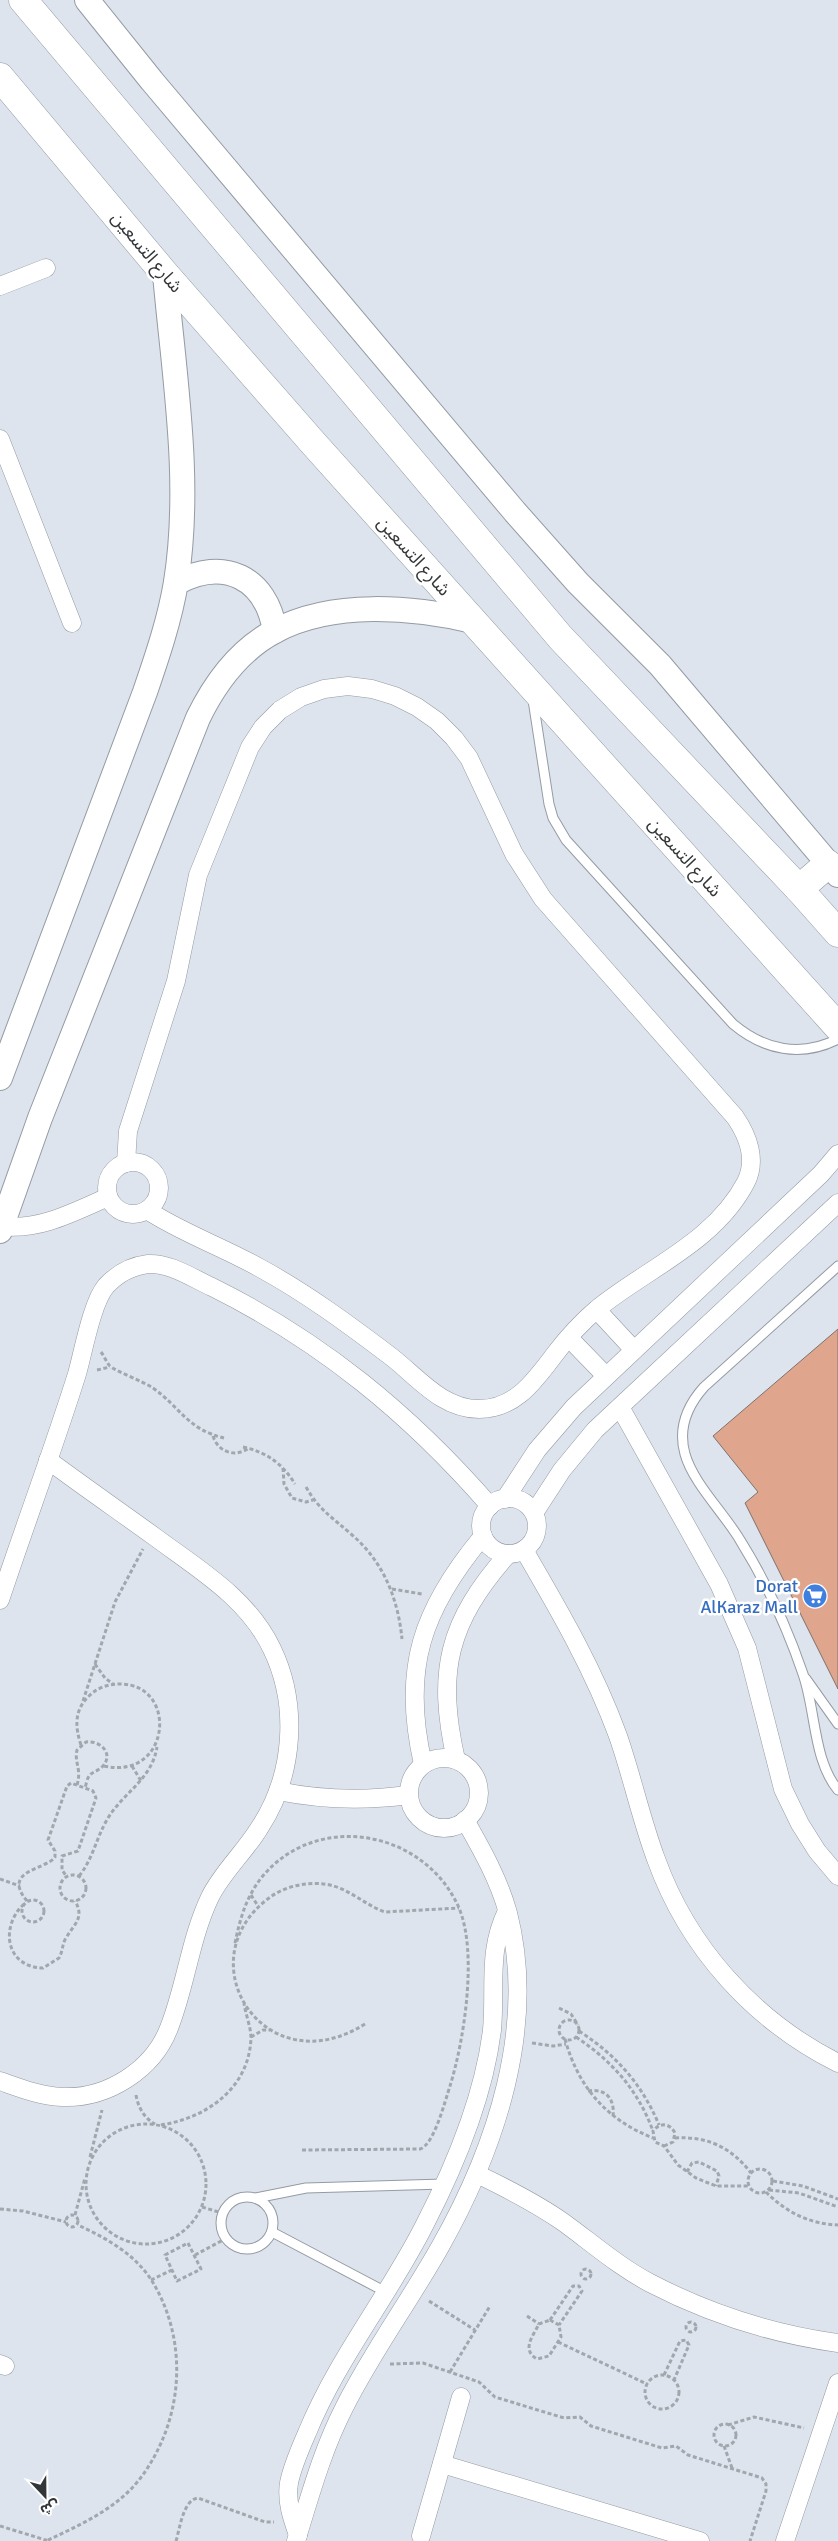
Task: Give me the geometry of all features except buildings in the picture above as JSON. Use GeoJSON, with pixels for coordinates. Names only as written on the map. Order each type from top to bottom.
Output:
{"type":"FeatureCollection","features":[{"type":"Feature","properties":{"kind":"main road"},"geometry":{"type":"LineString","coordinates":[[23,0],[560,637],[799,888],[838,933]]}},
{"type":"Feature","properties":{"kind":"main road"},"geometry":{"type":"LineString","coordinates":[[87,0],[152,81],[515,512],[578,583],[660,664],[833,869],[799,888]]}},
{"type":"Feature","properties":{"kind":"main road","name":"شارع التسعين"},"geometry":{"type":"LineString","coordinates":[[8,91],[165,274],[473,621],[838,1027]]}},
{"type":"Feature","properties":{"kind":"main road"},"geometry":{"type":"LineString","coordinates":[[0,1078],[158,656],[176,583],[181,524],[182,468],[165,274]]}},
{"type":"Feature","properties":{"kind":"main road"},"geometry":{"type":"LineString","coordinates":[[176,583],[191,574],[208,570],[224,571],[240,576],[266,598],[272,614],[275,631]]}},
{"type":"Feature","properties":{"kind":"main road"},"geometry":{"type":"LineString","coordinates":[[1,1229],[40,1118],[198,718],[209,696],[228,670],[257,643],[275,631],[304,620],[363,610],[420,611],[473,621]]}},
{"type":"Feature","properties":{"kind":"street"},"geometry":{"type":"LineString","coordinates":[[0,286],[46,268]]}},
{"type":"Feature","properties":{"kind":"street"},"geometry":{"type":"LineString","coordinates":[[0,439],[72,623]]}},
{"type":"Feature","properties":{"kind":"street"},"geometry":{"type":"LineString","coordinates":[[126,1163],[128,1131],[176,981],[198,875],[250,748],[263,727],[280,710],[301,697],[324,689],[348,686],[380,691],[417,707],[437,721],[454,738],[469,758],[514,854],[543,899],[744,1131],[750,1147],[751,1164],[747,1180],[739,1194],[722,1214],[682,1251],[597,1310],[569,1338],[531,1385],[516,1398],[498,1406],[479,1409],[459,1406],[441,1398],[368,1339],[294,1288],[259,1267],[147,1210]]}},
{"type":"Feature","properties":{"kind":"street"},"geometry":{"type":"LineString","coordinates":[[516,1552],[498,1551],[489,1545],[483,1536],[481,1526],[483,1515],[497,1502],[554,1428],[606,1376],[821,1174],[838,1154]]}},
{"type":"Feature","properties":{"kind":"street"},"geometry":{"type":"LineString","coordinates":[[138,1162],[149,1168],[157,1177],[159,1189],[155,1201],[147,1210],[136,1214],[124,1212],[114,1206],[108,1197],[107,1186],[110,1176],[116,1168],[126,1163],[138,1162]]}},
{"type":"Feature","properties":{"kind":"street"},"geometry":{"type":"LineString","coordinates":[[1,1229],[26,1227],[46,1222],[108,1197]]}},
{"type":"Feature","properties":{"kind":"street"},"geometry":{"type":"LineString","coordinates":[[534,1513],[578,1450],[620,1408],[838,1203]]}},
{"type":"Feature","properties":{"kind":"street"},"geometry":{"type":"LineString","coordinates":[[0,1600],[76,1376],[97,1303],[104,1288],[117,1276],[132,1268],[149,1264],[166,1266],[226,1294],[311,1343],[351,1372],[388,1403],[458,1470],[497,1502],[516,1499],[527,1504],[534,1513],[537,1523],[532,1543],[516,1552],[477,1592],[461,1620],[451,1651],[446,1684],[447,1710],[456,1760]]}},
{"type":"Feature","properties":{"kind":"street"},"geometry":{"type":"LineString","coordinates":[[597,1310],[634,1350]]}},
{"type":"Feature","properties":{"kind":"street"},"geometry":{"type":"LineString","coordinates":[[569,1338],[606,1376]]}},
{"type":"Feature","properties":{"kind":"street"},"geometry":{"type":"LineString","coordinates":[[620,1408],[720,1584],[746,1648],[783,1789],[800,1824],[817,1851],[838,1875]]}},
{"type":"Feature","properties":{"kind":"street"},"geometry":{"type":"LineString","coordinates":[[0,2081],[40,2094],[62,2097],[85,2096],[106,2090],[126,2080],[144,2066],[158,2049],[169,2029],[200,1921],[211,1895],[226,1871],[260,1828],[278,1791],[285,1768],[290,1720],[282,1673],[272,1648],[258,1625],[241,1604],[221,1586],[48,1460]]}},
{"type":"Feature","properties":{"kind":"street"},"geometry":{"type":"LineString","coordinates":[[423,1764],[413,1710],[414,1682],[425,1629],[449,1579],[483,1536]]}},
{"type":"Feature","properties":{"kind":"street"},"geometry":{"type":"LineString","coordinates":[[516,1552],[564,1618],[602,1696],[618,1736],[656,1860],[673,1899],[694,1936],[719,1970],[749,2002],[782,2029],[817,2053],[838,2063]]}},
{"type":"Feature","properties":{"kind":"street"},"geometry":{"type":"LineString","coordinates":[[434,1759],[456,1760],[466,1765],[477,1783],[477,1803],[465,1820],[456,1826],[434,1826],[416,1815],[410,1805],[408,1795],[410,1783],[415,1773],[423,1764],[434,1759]]}},
{"type":"Feature","properties":{"kind":"street"},"geometry":{"type":"LineString","coordinates":[[278,1791],[317,1798],[348,1800],[408,1795]]}},
{"type":"Feature","properties":{"kind":"street"},"geometry":{"type":"LineString","coordinates":[[297,2538],[326,2450],[361,2376],[440,2248],[476,2174],[501,2099],[515,2036],[517,1971],[507,1911],[482,1849],[465,1820]]}},
{"type":"Feature","properties":{"kind":"street"},"geometry":{"type":"LineString","coordinates":[[297,2538],[288,2501],[289,2483],[310,2425],[321,2399],[340,2365],[416,2241],[444,2184],[477,2096],[492,2030],[495,1944],[507,1911]]}},
{"type":"Feature","properties":{"kind":"street"},"geometry":{"type":"LineString","coordinates":[[476,2174],[530,2201],[563,2222],[602,2253],[649,2283],[700,2307],[749,2325],[799,2338],[838,2343]]}},
{"type":"Feature","properties":{"kind":"street"},"geometry":{"type":"LineString","coordinates":[[375,2310],[393,2322]]}},
{"type":"Feature","properties":{"kind":"street"},"geometry":{"type":"LineString","coordinates":[[785,2541],[838,2383]]}},
{"type":"Feature","properties":{"kind":"street"},"geometry":{"type":"LineString","coordinates":[[421,2536],[461,2397]]}},
{"type":"Feature","properties":{"kind":"street"},"geometry":{"type":"LineString","coordinates":[[442,2464],[700,2541]]}},
{"type":"Feature","properties":{"kind":"lane"},"geometry":{"type":"LineString","coordinates":[[531,685],[548,804],[553,818],[566,840],[733,1024],[749,1037],[767,1046],[787,1050],[807,1050],[838,1039]]}},
{"type":"Feature","properties":{"kind":"lane"},"geometry":{"type":"LineString","coordinates":[[838,1266],[704,1387],[687,1411],[682,1439],[690,1466],[741,1541],[760,1574],[803,1674],[826,1766],[838,1790]]}},
{"type":"Feature","properties":{"kind":"lane"},"geometry":{"type":"LineString","coordinates":[[803,1674],[838,1724]]}},
{"type":"Feature","properties":{"kind":"lane"},"geometry":{"type":"LineString","coordinates":[[256,2198],[306,2188],[444,2184]]}},
{"type":"Feature","properties":{"kind":"lane"},"geometry":{"type":"LineString","coordinates":[[246,2196],[256,2198],[265,2203],[271,2212],[274,2222],[272,2232],[267,2240],[250,2249],[232,2245],[225,2239],[221,2231],[222,2213],[227,2204],[236,2198],[246,2196]]}},
{"type":"Feature","properties":{"kind":"lane"},"geometry":{"type":"LineString","coordinates":[[272,2232],[386,2292]]}},
{"type":"Feature","properties":{"kind":"path"},"geometry":{"type":"LineString","coordinates":[[110,1366],[141,1380],[155,1389],[190,1422],[212,1435],[224,1438]]}},
{"type":"Feature","properties":{"kind":"path"},"geometry":{"type":"LineString","coordinates":[[212,1435],[217,1445],[227,1452],[238,1453],[249,1448]]}},
{"type":"Feature","properties":{"kind":"path"},"geometry":{"type":"LineString","coordinates":[[243,1447],[262,1452],[283,1467],[295,1484]]}},
{"type":"Feature","properties":{"kind":"path"},"geometry":{"type":"LineString","coordinates":[[283,1467],[284,1484],[292,1498],[306,1502],[313,1500]]}},
{"type":"Feature","properties":{"kind":"path"},"geometry":{"type":"LineString","coordinates":[[306,1487],[313,1500],[327,1516],[364,1546],[375,1559],[397,1605],[402,1639]]}},
{"type":"Feature","properties":{"kind":"path"},"geometry":{"type":"LineString","coordinates":[[77,1785],[80,1774],[76,1755],[80,1745],[76,1732],[77,1717],[115,1602],[133,1565],[152,1535]]}},
{"type":"Feature","properties":{"kind":"path"},"geometry":{"type":"LineString","coordinates":[[391,1589],[420,1595],[443,1590]]}},
{"type":"Feature","properties":{"kind":"path"},"geometry":{"type":"LineString","coordinates":[[95,1663],[105,1678],[113,1684]]}},
{"type":"Feature","properties":{"kind":"path"},"geometry":{"type":"LineString","coordinates":[[79,1876],[92,1857],[107,1820],[128,1792],[141,1781],[153,1764],[161,1731],[160,1718],[156,1706],[148,1696],[132,1686],[113,1684],[95,1691],[82,1704]]}},
{"type":"Feature","properties":{"kind":"path"},"geometry":{"type":"LineString","coordinates":[[80,1745],[86,1742],[99,1743],[106,1753],[104,1766]]}},
{"type":"Feature","properties":{"kind":"path"},"geometry":{"type":"LineString","coordinates":[[86,1788],[89,1776],[104,1766],[113,1768],[132,1766],[147,1757],[157,1743]]}},
{"type":"Feature","properties":{"kind":"path"},"geometry":{"type":"LineString","coordinates":[[132,1766],[141,1781]]}},
{"type":"Feature","properties":{"kind":"path"},"geometry":{"type":"LineString","coordinates":[[20,1886],[28,1870],[50,1862],[55,1857],[55,1851],[48,1840],[67,1786],[71,1783],[93,1791],[96,1798],[78,1851],[62,1856],[62,1870],[67,1877]]}},
{"type":"Feature","properties":{"kind":"path"},"geometry":{"type":"LineString","coordinates":[[160,2125],[194,2117],[223,2098],[242,2070],[251,2037],[243,2001],[236,1982],[233,1963],[235,1943],[240,1918],[250,1894],[263,1877],[278,1861],[316,1841],[337,1837],[359,1836],[387,1842],[419,1858],[440,1877],[459,1908],[466,1940],[464,2018],[452,2079],[430,2142],[420,2149],[301,2150]]}},
{"type":"Feature","properties":{"kind":"path"},"geometry":{"type":"LineString","coordinates":[[79,1876],[86,1888],[83,1897],[70,1901],[62,1894],[60,1885],[67,1877],[79,1876]]}},
{"type":"Feature","properties":{"kind":"path"},"geometry":{"type":"LineString","coordinates":[[0,1879],[20,1886],[27,1901]]}},
{"type":"Feature","properties":{"kind":"path"},"geometry":{"type":"LineString","coordinates":[[235,1943],[244,1922],[258,1906],[274,1894],[292,1886],[330,1885],[348,1891],[374,1908],[385,1912],[459,1908]]}},
{"type":"Feature","properties":{"kind":"path"},"geometry":{"type":"LineString","coordinates":[[250,1894],[258,1906]]}},
{"type":"Feature","properties":{"kind":"path"},"geometry":{"type":"LineString","coordinates":[[24,1904],[22,1914],[27,1921],[32,1922],[41,1919],[44,1911],[41,1902],[27,1901],[12,1915],[8,1922],[6,1929],[8,1946],[22,1963],[43,1968],[60,1958],[64,1941],[78,1923],[79,1912],[75,1901]]}},
{"type":"Feature","properties":{"kind":"path"},"geometry":{"type":"LineString","coordinates":[[243,2001],[255,2017],[270,2030],[289,2039],[308,2042],[329,2041],[348,2034],[365,2024]]}},
{"type":"Feature","properties":{"kind":"path"},"geometry":{"type":"LineString","coordinates":[[559,2008],[572,2014],[579,2031],[576,2037]]}},
{"type":"Feature","properties":{"kind":"path"},"geometry":{"type":"LineString","coordinates":[[578,2026],[569,2020],[560,2026],[561,2036],[565,2039],[578,2075],[588,2091],[613,2116],[626,2125],[653,2138],[659,2145],[669,2145],[675,2138],[700,2138],[712,2142],[734,2154],[751,2173]]}},
{"type":"Feature","properties":{"kind":"path"},"geometry":{"type":"LineString","coordinates":[[251,2037],[263,2030],[270,2030]]}},
{"type":"Feature","properties":{"kind":"path"},"geometry":{"type":"LineString","coordinates":[[579,2031],[609,2051],[622,2064],[644,2092],[659,2125]]}},
{"type":"Feature","properties":{"kind":"path"},"geometry":{"type":"LineString","coordinates":[[515,2036],[540,2045],[566,2044]]}},
{"type":"Feature","properties":{"kind":"path"},"geometry":{"type":"LineString","coordinates":[[565,2039],[576,2037],[618,2070],[638,2099],[653,2131],[653,2138]]}},
{"type":"Feature","properties":{"kind":"path"},"geometry":{"type":"LineString","coordinates":[[144,2066],[137,2082],[137,2100],[144,2115],[156,2124]]}},
{"type":"Feature","properties":{"kind":"path"},"geometry":{"type":"LineString","coordinates":[[74,2214],[89,2162],[106,2090]]}},
{"type":"Feature","properties":{"kind":"path"},"geometry":{"type":"LineString","coordinates":[[588,2091],[597,2090],[605,2093],[612,2099],[613,2116]]}},
{"type":"Feature","properties":{"kind":"path"},"geometry":{"type":"LineString","coordinates":[[139,2124],[160,2125],[176,2132],[190,2142],[200,2156],[206,2173],[206,2190],[202,2207],[193,2222],[181,2234],[165,2241],[148,2244],[124,2240],[102,2226],[92,2212],[86,2196],[89,2162],[97,2148],[116,2132],[139,2124]]}},
{"type":"Feature","properties":{"kind":"path"},"geometry":{"type":"LineString","coordinates":[[653,2131],[659,2125],[664,2124],[672,2128],[675,2138]]}},
{"type":"Feature","properties":{"kind":"path"},"geometry":{"type":"LineString","coordinates":[[664,2146],[678,2165],[687,2172],[716,2186],[748,2186],[755,2193],[767,2191],[800,2193],[838,2206]]}},
{"type":"Feature","properties":{"kind":"path"},"geometry":{"type":"LineString","coordinates":[[687,2172],[692,2163],[699,2162],[717,2171],[719,2176],[716,2186]]}},
{"type":"Feature","properties":{"kind":"path"},"geometry":{"type":"LineString","coordinates":[[751,2173],[762,2169],[767,2171],[773,2181],[803,2186],[838,2199]]}},
{"type":"Feature","properties":{"kind":"path"},"geometry":{"type":"LineString","coordinates":[[748,2186],[751,2173]]}},
{"type":"Feature","properties":{"kind":"path"},"geometry":{"type":"LineString","coordinates":[[767,2191],[773,2181]]}},
{"type":"Feature","properties":{"kind":"path"},"geometry":{"type":"LineString","coordinates":[[767,2191],[776,2202],[802,2217],[838,2225]]}},
{"type":"Feature","properties":{"kind":"path"},"geometry":{"type":"LineString","coordinates":[[202,2207],[222,2213]]}},
{"type":"Feature","properties":{"kind":"path"},"geometry":{"type":"LineString","coordinates":[[0,2209],[23,2211],[66,2222],[71,2227],[78,2225],[119,2247],[136,2262],[151,2280],[168,2312],[176,2347],[177,2382],[171,2418],[158,2451],[138,2481],[105,2510],[49,2541],[0,2526]]}},
{"type":"Feature","properties":{"kind":"path"},"geometry":{"type":"LineString","coordinates":[[66,2222],[68,2216],[74,2214]]}},
{"type":"Feature","properties":{"kind":"path"},"geometry":{"type":"LineString","coordinates":[[74,2214],[79,2219],[78,2225]]}},
{"type":"Feature","properties":{"kind":"path"},"geometry":{"type":"LineString","coordinates":[[195,2255],[225,2239]]}},
{"type":"Feature","properties":{"kind":"path"},"geometry":{"type":"LineString","coordinates":[[188,2243],[201,2268],[200,2271],[178,2281],[172,2270],[166,2253],[188,2243]]}},
{"type":"Feature","properties":{"kind":"path"},"geometry":{"type":"LineString","coordinates":[[151,2280],[172,2270]]}},
{"type":"Feature","properties":{"kind":"path"},"geometry":{"type":"LineString","coordinates":[[559,2325],[581,2292],[579,2286],[583,2279]]}},
{"type":"Feature","properties":{"kind":"path"},"geometry":{"type":"LineString","coordinates":[[550,2320],[559,2325],[562,2333],[558,2342],[545,2359],[533,2356],[528,2344],[539,2324],[550,2320],[573,2286],[579,2286]]}},
{"type":"Feature","properties":{"kind":"path"},"geometry":{"type":"LineString","coordinates":[[413,2290],[475,2330]]}},
{"type":"Feature","properties":{"kind":"path"},"geometry":{"type":"LineString","coordinates":[[450,2372],[490,2306]]}},
{"type":"Feature","properties":{"kind":"path"},"geometry":{"type":"LineString","coordinates":[[527,2316],[539,2324]]}},
{"type":"Feature","properties":{"kind":"path"},"geometry":{"type":"LineString","coordinates":[[686,2340],[689,2332]]}},
{"type":"Feature","properties":{"kind":"path"},"geometry":{"type":"LineString","coordinates":[[664,2375],[680,2341],[686,2340]]}},
{"type":"Feature","properties":{"kind":"path"},"geometry":{"type":"LineString","coordinates":[[674,2380],[689,2345],[686,2340]]}},
{"type":"Feature","properties":{"kind":"path"},"geometry":{"type":"LineString","coordinates":[[558,2342],[647,2384]]}},
{"type":"Feature","properties":{"kind":"path"},"geometry":{"type":"LineString","coordinates":[[361,2376],[385,2365],[410,2362],[423,2363],[479,2382],[495,2397],[564,2418],[580,2416],[591,2426],[662,2448],[676,2446],[688,2456],[762,2478],[766,2484],[766,2491],[750,2541]]}},
{"type":"Feature","properties":{"kind":"path"},"geometry":{"type":"LineString","coordinates":[[664,2375],[674,2380],[678,2385],[679,2396],[671,2406],[665,2408],[654,2406],[649,2402],[646,2396],[647,2384],[652,2379],[664,2375]]}},
{"type":"Feature","properties":{"kind":"path"},"geometry":{"type":"LineString","coordinates":[[728,2425],[745,2418],[763,2418],[822,2432]]}},
{"type":"Feature","properties":{"kind":"path"},"geometry":{"type":"LineString","coordinates":[[724,2446],[729,2444],[735,2437],[733,2428],[722,2424],[714,2432],[718,2443],[724,2446],[732,2469]]}},
{"type":"Feature","properties":{"kind":"path"},"geometry":{"type":"LineString","coordinates":[[176,2541],[188,2503],[194,2498],[265,2522],[291,2516]]}},
{"type":"Feature","properties":{"kind":"place","name":"Dorat AlKaraz Mall"},"geometry":{"type":"Point","coordinates":[815,1596]}}]}
